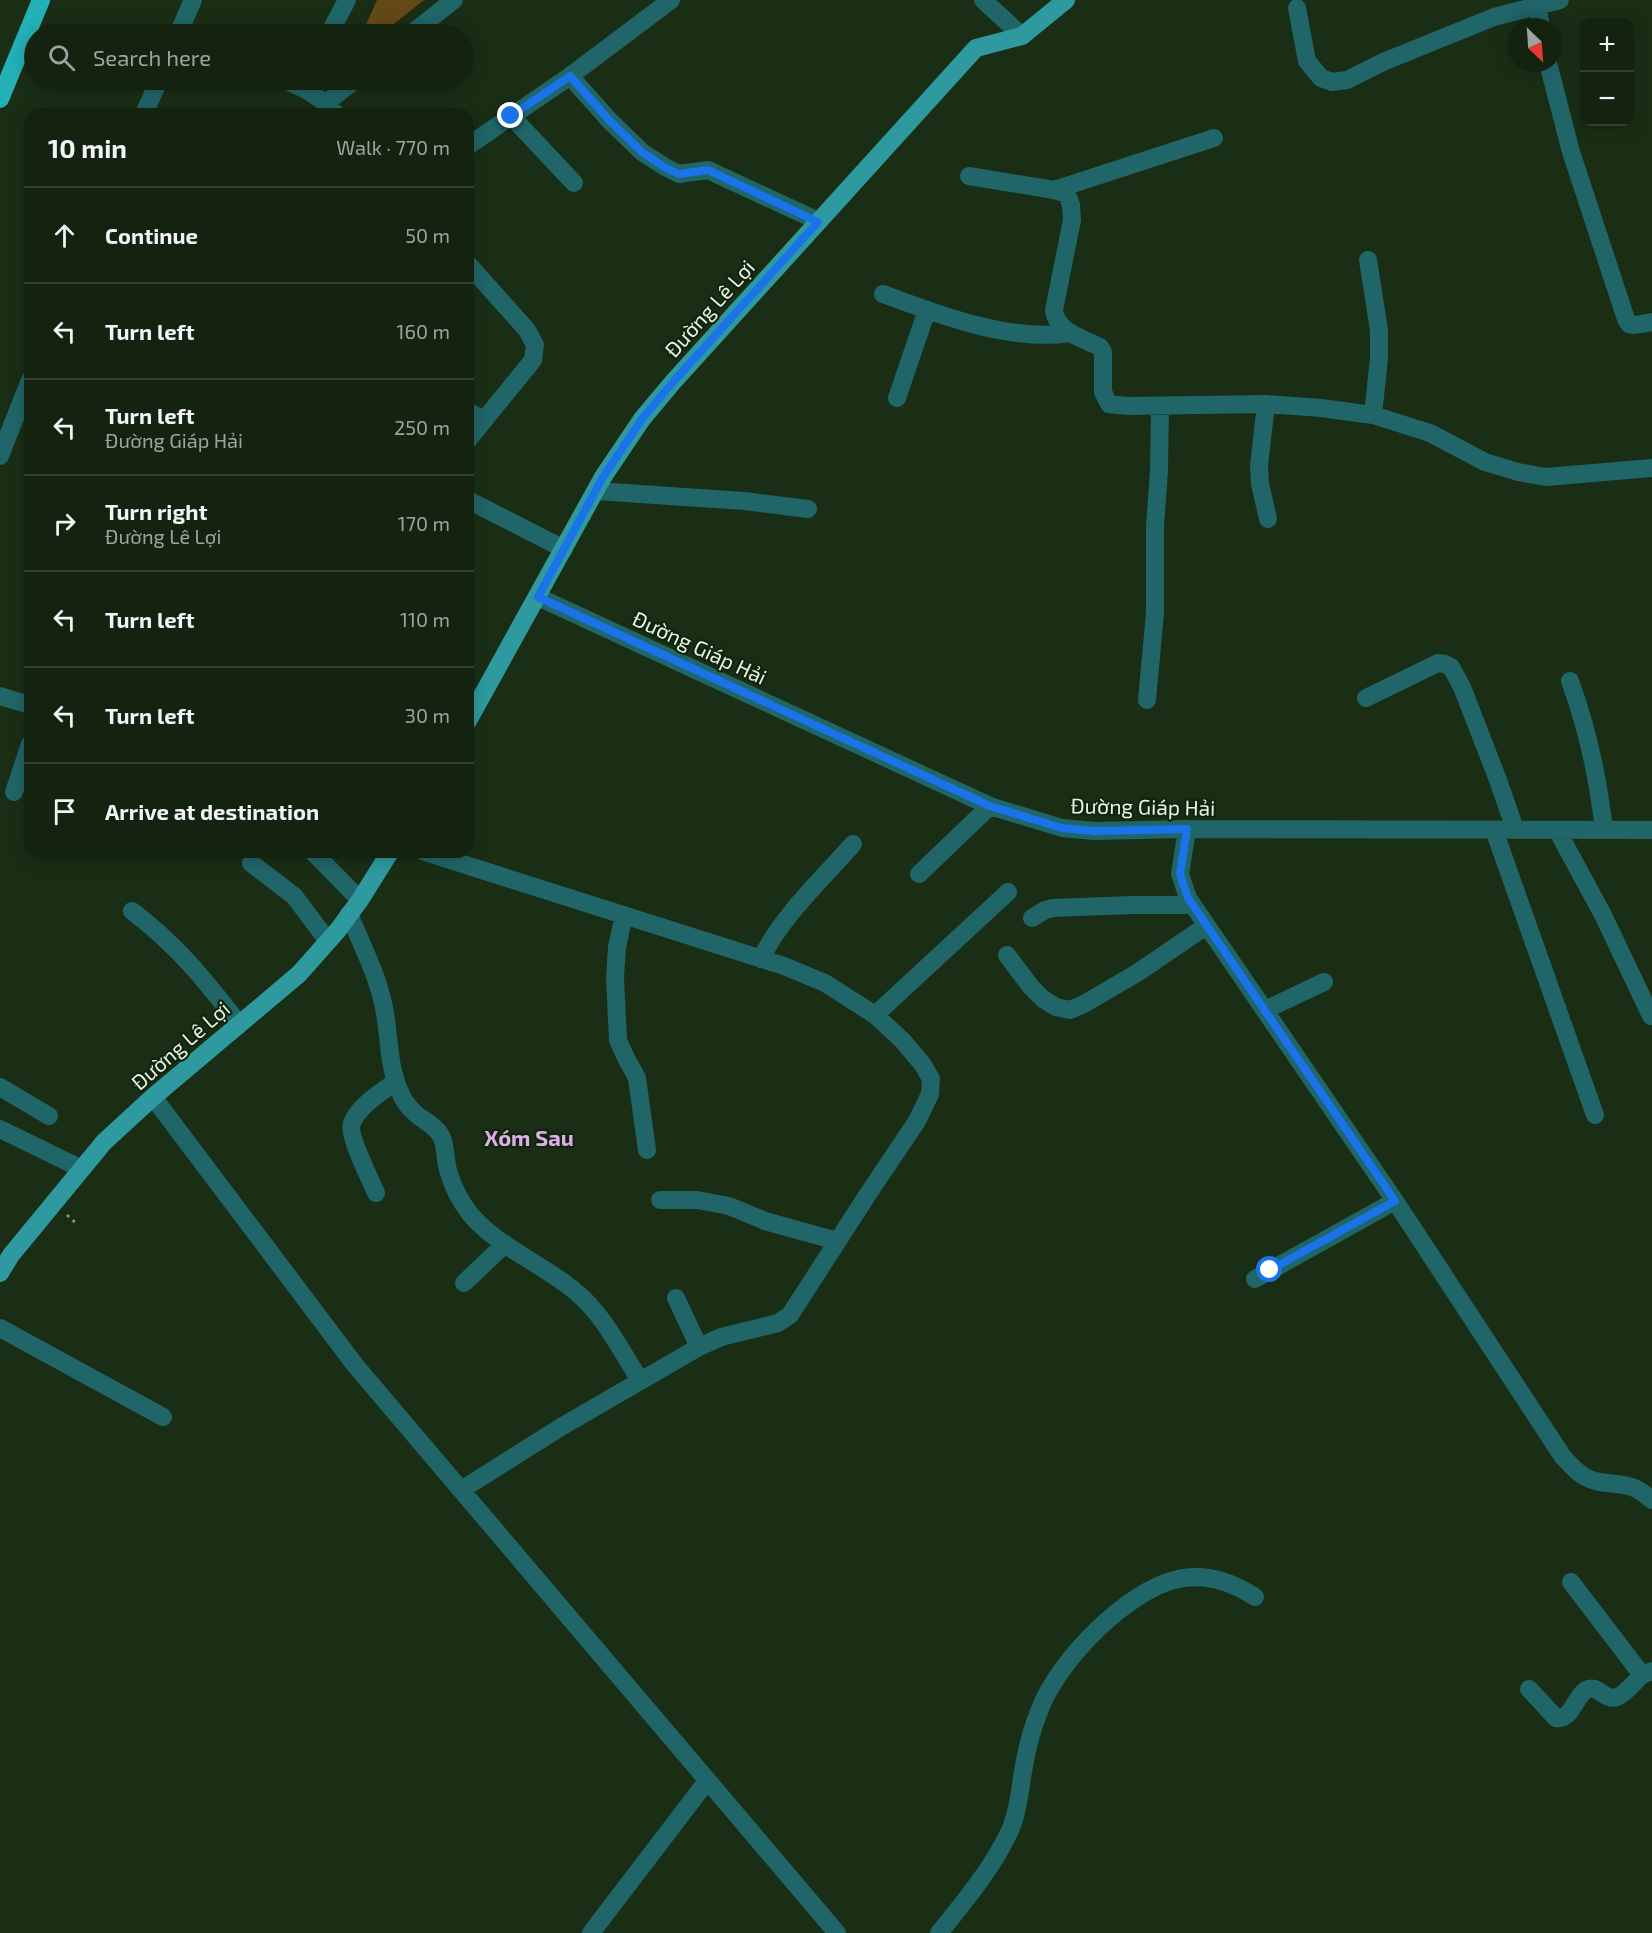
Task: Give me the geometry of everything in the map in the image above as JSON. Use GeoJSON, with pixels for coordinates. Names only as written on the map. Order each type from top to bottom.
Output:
{"type":"FeatureCollection","features":[{"type":"Feature","properties":{"kind":"highway"},"geometry":{"type":"LineString","coordinates":[[31,24],[41,0]]}},
{"type":"Feature","properties":{"kind":"highway"},"geometry":{"type":"LineString","coordinates":[[0,99],[24,41]]}},
{"type":"Feature","properties":{"kind":"main road","name":"Đường Lê Lợi"},"geometry":{"type":"LineString","coordinates":[[474,710],[603,477],[642,419],[976,48],[1022,36],[1066,0]]}},
{"type":"Feature","properties":{"kind":"main road","name":"Đường Lê Lợi"},"geometry":{"type":"LineString","coordinates":[[0,1273],[10,1255],[104,1142],[153,1097],[299,974],[354,907],[386,858]]}},
{"type":"Feature","properties":{"kind":"street"},"geometry":{"type":"LineString","coordinates":[[182,24],[193,0]]}},
{"type":"Feature","properties":{"kind":"street"},"geometry":{"type":"LineString","coordinates":[[334,24],[347,0]]}},
{"type":"Feature","properties":{"kind":"street"},"geometry":{"type":"LineString","coordinates":[[424,24],[454,0]]}},
{"type":"Feature","properties":{"kind":"street"},"geometry":{"type":"LineString","coordinates":[[983,0],[1022,36]]}},
{"type":"Feature","properties":{"kind":"street"},"geometry":{"type":"LineString","coordinates":[[1297,8],[1307,61],[1321,78],[1332,82],[1347,80],[1383,62],[1494,17],[1560,0]]}},
{"type":"Feature","properties":{"kind":"street"},"geometry":{"type":"LineString","coordinates":[[474,142],[570,76],[667,1]]}},
{"type":"Feature","properties":{"kind":"street"},"geometry":{"type":"LineString","coordinates":[[1537,6],[1539,18]]}},
{"type":"Feature","properties":{"kind":"street"},"geometry":{"type":"LineString","coordinates":[[1550,72],[1571,152],[1626,319],[1629,324],[1635,325],[1652,322]]}},
{"type":"Feature","properties":{"kind":"street"},"geometry":{"type":"LineString","coordinates":[[570,76],[609,120],[642,152],[664,167],[679,174],[708,170],[818,222]]}},
{"type":"Feature","properties":{"kind":"street"},"geometry":{"type":"LineString","coordinates":[[147,108],[155,90]]}},
{"type":"Feature","properties":{"kind":"street"},"geometry":{"type":"LineString","coordinates":[[312,90],[331,108],[346,90]]}},
{"type":"Feature","properties":{"kind":"street"},"geometry":{"type":"LineString","coordinates":[[511,116],[574,183]]}},
{"type":"Feature","properties":{"kind":"street"},"geometry":{"type":"LineString","coordinates":[[1054,190],[1214,138]]}},
{"type":"Feature","properties":{"kind":"street"},"geometry":{"type":"LineString","coordinates":[[969,176],[1067,194],[1071,205],[1070,238],[1054,310],[1055,318],[1070,333],[1100,347],[1103,352],[1103,393],[1109,404],[1128,406],[1266,405],[1321,408],[1373,415],[1430,433],[1485,462],[1518,472],[1546,477],[1652,468]]}},
{"type":"Feature","properties":{"kind":"street"},"geometry":{"type":"LineString","coordinates":[[1368,260],[1379,330],[1379,358],[1373,415]]}},
{"type":"Feature","properties":{"kind":"street"},"geometry":{"type":"LineString","coordinates":[[474,271],[527,330],[536,345],[533,360],[476,416]]}},
{"type":"Feature","properties":{"kind":"street"},"geometry":{"type":"LineString","coordinates":[[883,294],[927,310],[1009,333],[1053,335],[1070,333]]}},
{"type":"Feature","properties":{"kind":"street"},"geometry":{"type":"LineString","coordinates":[[897,398],[927,310]]}},
{"type":"Feature","properties":{"kind":"street"},"geometry":{"type":"LineString","coordinates":[[0,456],[24,395]]}},
{"type":"Feature","properties":{"kind":"street"},"geometry":{"type":"LineString","coordinates":[[1266,405],[1259,466],[1260,484],[1268,519]]}},
{"type":"Feature","properties":{"kind":"street"},"geometry":{"type":"LineString","coordinates":[[1147,700],[1155,612],[1155,526],[1160,406]]}},
{"type":"Feature","properties":{"kind":"street"},"geometry":{"type":"LineString","coordinates":[[596,491],[744,501],[808,509]]}},
{"type":"Feature","properties":{"kind":"street"},"geometry":{"type":"LineString","coordinates":[[474,504],[564,549]]}},
{"type":"Feature","properties":{"kind":"street","name":"Đường Giáp Hải"},"geometry":{"type":"LineString","coordinates":[[538,597],[990,806],[1062,828],[1094,831],[1187,829],[1652,830]]}},
{"type":"Feature","properties":{"kind":"street"},"geometry":{"type":"LineString","coordinates":[[1366,698],[1438,663],[1451,667],[1470,708],[1515,830]]}},
{"type":"Feature","properties":{"kind":"street"},"geometry":{"type":"LineString","coordinates":[[1570,681],[1589,740],[1598,783],[1604,830]]}},
{"type":"Feature","properties":{"kind":"street"},"geometry":{"type":"LineString","coordinates":[[0,696],[24,703]]}},
{"type":"Feature","properties":{"kind":"street"},"geometry":{"type":"LineString","coordinates":[[14,792],[24,762]]}},
{"type":"Feature","properties":{"kind":"street"},"geometry":{"type":"LineString","coordinates":[[919,874],[990,806]]}},
{"type":"Feature","properties":{"kind":"street"},"geometry":{"type":"LineString","coordinates":[[1187,829],[1180,874],[1192,905],[1395,1201],[1563,1457],[1586,1478],[1632,1487],[1652,1500]]}},
{"type":"Feature","properties":{"kind":"street"},"geometry":{"type":"LineString","coordinates":[[1494,830],[1596,1115]]}},
{"type":"Feature","properties":{"kind":"street"},"geometry":{"type":"LineString","coordinates":[[1557,830],[1603,915],[1651,1016]]}},
{"type":"Feature","properties":{"kind":"street"},"geometry":{"type":"LineString","coordinates":[[761,958],[769,941],[781,926],[853,844]]}},
{"type":"Feature","properties":{"kind":"street"},"geometry":{"type":"LineString","coordinates":[[317,858],[354,907],[380,989],[400,1094],[413,1112],[440,1134],[456,1192],[484,1229],[577,1293],[591,1307],[640,1380]]}},
{"type":"Feature","properties":{"kind":"street"},"geometry":{"type":"LineString","coordinates":[[444,858],[761,958],[825,983],[875,1015],[903,1041],[923,1065],[931,1079],[930,1094],[917,1121],[795,1308],[785,1319],[721,1336],[699,1347],[640,1380],[461,1490]]}},
{"type":"Feature","properties":{"kind":"street"},"geometry":{"type":"LineString","coordinates":[[251,864],[294,896],[328,941]]}},
{"type":"Feature","properties":{"kind":"street"},"geometry":{"type":"LineString","coordinates":[[875,1015],[1008,892]]}},
{"type":"Feature","properties":{"kind":"street"},"geometry":{"type":"LineString","coordinates":[[1032,918],[1053,908],[1133,904],[1192,905]]}},
{"type":"Feature","properties":{"kind":"street"},"geometry":{"type":"LineString","coordinates":[[132,911],[160,933],[181,954],[205,980],[239,1024]]}},
{"type":"Feature","properties":{"kind":"street"},"geometry":{"type":"LineString","coordinates":[[624,915],[617,947],[615,977],[618,1040],[637,1078],[647,1150]]}},
{"type":"Feature","properties":{"kind":"street"},"geometry":{"type":"LineString","coordinates":[[1007,955],[1043,999],[1056,1007],[1070,1010],[1137,973],[1206,926]]}},
{"type":"Feature","properties":{"kind":"street"},"geometry":{"type":"LineString","coordinates":[[1264,1010],[1324,982]]}},
{"type":"Feature","properties":{"kind":"street"},"geometry":{"type":"LineString","coordinates":[[376,1193],[351,1130],[351,1124],[365,1106],[396,1082]]}},
{"type":"Feature","properties":{"kind":"street"},"geometry":{"type":"LineString","coordinates":[[0,1087],[49,1116]]}},
{"type":"Feature","properties":{"kind":"street"},"geometry":{"type":"LineString","coordinates":[[153,1097],[355,1365],[837,1933]]}},
{"type":"Feature","properties":{"kind":"street"},"geometry":{"type":"LineString","coordinates":[[0,1129],[82,1168]]}},
{"type":"Feature","properties":{"kind":"street"},"geometry":{"type":"LineString","coordinates":[[660,1200],[697,1200],[729,1206],[765,1221],[837,1241]]}},
{"type":"Feature","properties":{"kind":"street"},"geometry":{"type":"LineString","coordinates":[[1255,1279],[1395,1201]]}},
{"type":"Feature","properties":{"kind":"street"},"geometry":{"type":"LineString","coordinates":[[464,1283],[505,1244]]}},
{"type":"Feature","properties":{"kind":"street"},"geometry":{"type":"LineString","coordinates":[[676,1298],[699,1347]]}},
{"type":"Feature","properties":{"kind":"street"},"geometry":{"type":"LineString","coordinates":[[0,1328],[163,1417]]}},
{"type":"Feature","properties":{"kind":"street"},"geometry":{"type":"LineString","coordinates":[[939,1933],[991,1863],[1011,1828],[1018,1803],[1024,1763],[1040,1708],[1055,1680],[1090,1637],[1115,1614],[1157,1585],[1179,1578],[1200,1577],[1222,1580],[1241,1587],[1255,1597]]}},
{"type":"Feature","properties":{"kind":"street"},"geometry":{"type":"LineString","coordinates":[[1529,1689],[1556,1718],[1560,1719],[1568,1714],[1583,1692],[1589,1688],[1615,1698],[1647,1673],[1571,1582]]}},
{"type":"Feature","properties":{"kind":"street"},"geometry":{"type":"LineString","coordinates":[[591,1933],[707,1781]]}},
{"type":"Feature","properties":{"kind":"shaded area"},"geometry":{"type":"Polygon","coordinates":[[[377,0],[424,0],[394,24],[366,24],[377,0]]]}},
{"type":"Feature","properties":{"kind":"district","name":"Xóm Sau"},"geometry":{"type":"Point","coordinates":[529,1137]}},
{"type":"Feature","properties":{"kind":"route"},"geometry":{"type":"LineString","coordinates":[[511,116],[570,76],[609,120],[642,152],[664,167],[679,174],[708,170],[818,222],[642,419],[603,477],[538,597],[990,806],[1062,828],[1094,831],[1187,829],[1180,874],[1188,898],[1395,1201],[1270,1270]]}}]}
